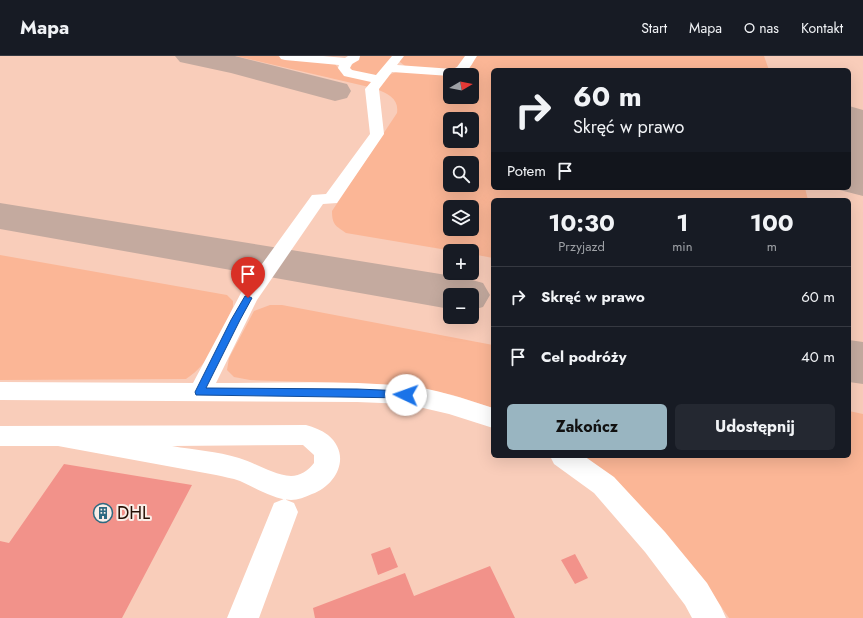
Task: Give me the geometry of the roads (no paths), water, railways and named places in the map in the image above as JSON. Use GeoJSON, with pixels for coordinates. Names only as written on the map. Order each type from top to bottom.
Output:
{"type":"FeatureCollection","features":[{"type":"Feature","properties":{"kind":"lane"},"geometry":{"type":"LineString","coordinates":[[285,56],[351,59]]}},
{"type":"Feature","properties":{"kind":"lane"},"geometry":{"type":"LineString","coordinates":[[200,392],[236,320],[272,262],[318,199],[331,199],[377,134],[372,89],[398,56]]}},
{"type":"Feature","properties":{"kind":"lane"},"geometry":{"type":"LineString","coordinates":[[351,59],[344,68],[348,73],[454,73],[462,70],[471,56]]}},
{"type":"Feature","properties":{"kind":"lane"},"geometry":{"type":"LineString","coordinates":[[0,391],[357,393],[406,395],[449,404],[491,417]]}},
{"type":"Feature","properties":{"kind":"lane"},"geometry":{"type":"LineString","coordinates":[[0,436],[59,436],[306,436],[323,445],[328,456],[328,467],[308,484],[298,487],[285,487],[237,468],[59,436]]}},
{"type":"Feature","properties":{"kind":"lane"},"geometry":{"type":"LineString","coordinates":[[566,458],[604,485],[655,542],[696,594],[710,618]]}},
{"type":"Feature","properties":{"kind":"lane"},"geometry":{"type":"LineString","coordinates":[[243,618],[284,512]]}},
{"type":"Feature","properties":{"kind":"place","name":"DHL"},"geometry":{"type":"Point","coordinates":[103,513]}}]}
